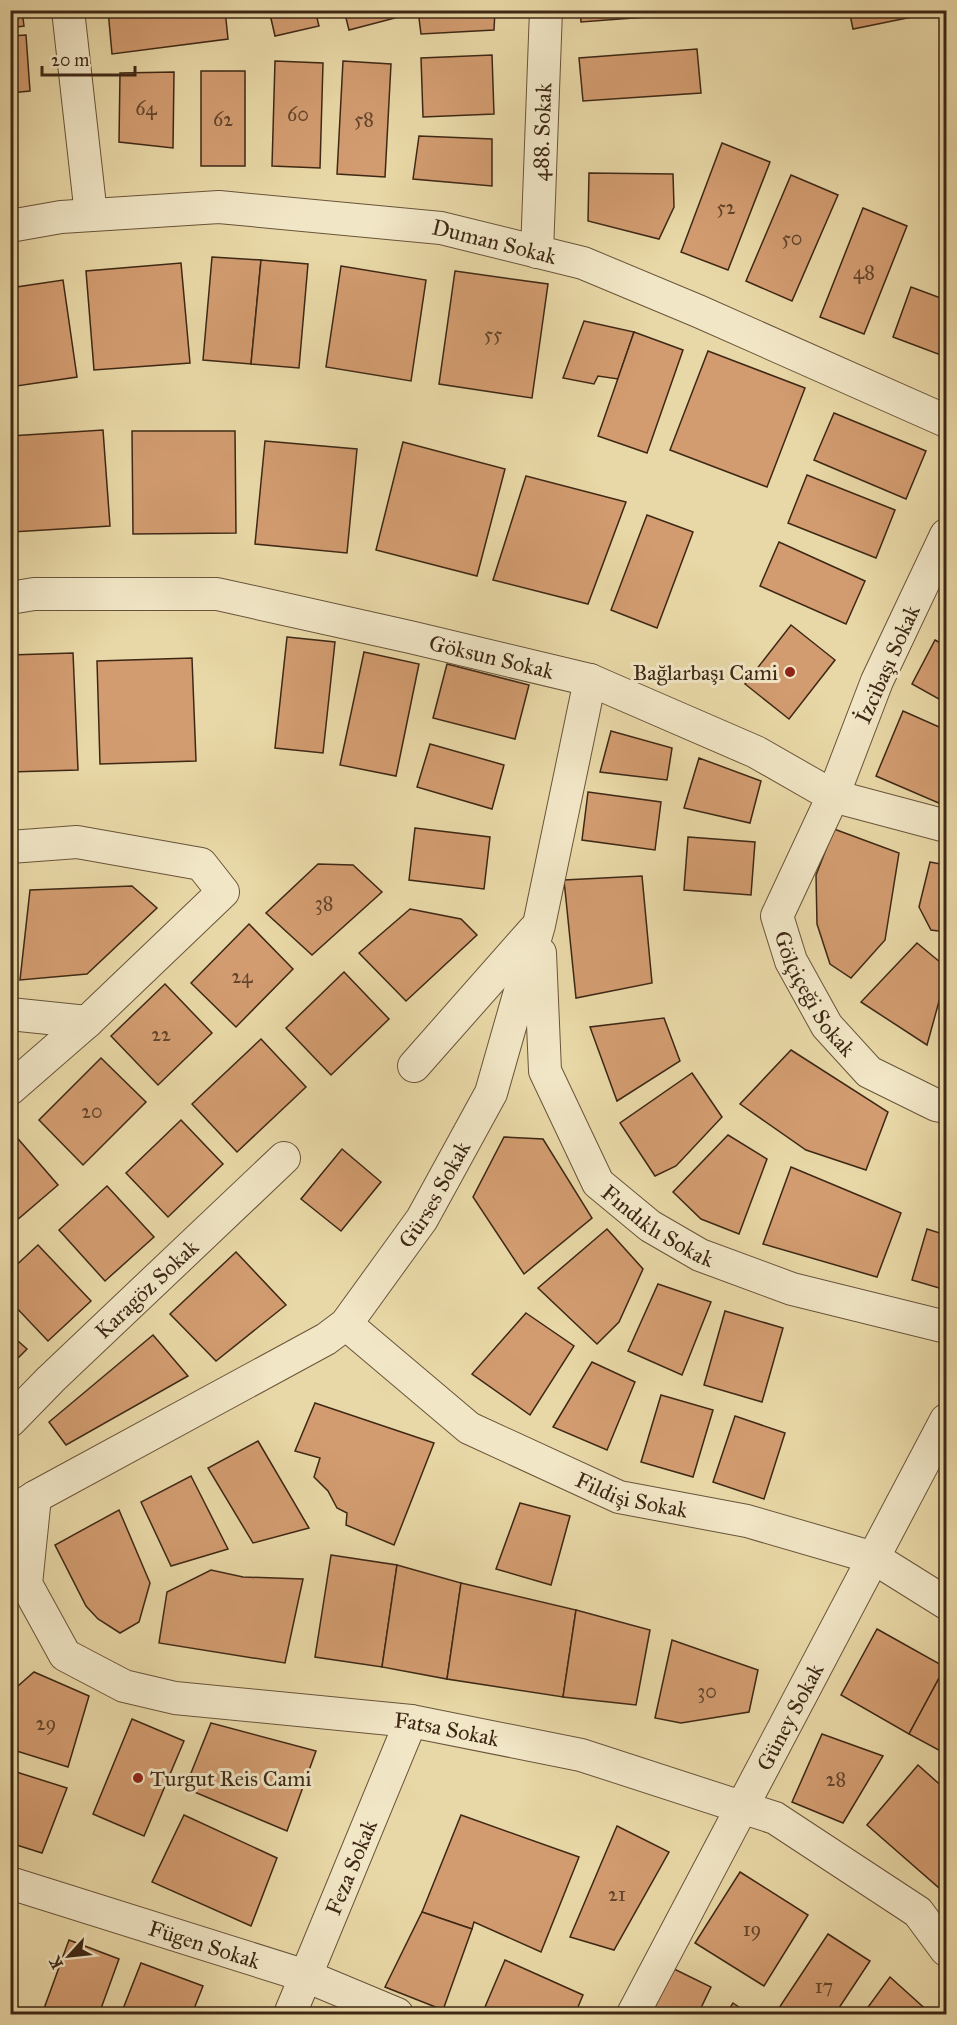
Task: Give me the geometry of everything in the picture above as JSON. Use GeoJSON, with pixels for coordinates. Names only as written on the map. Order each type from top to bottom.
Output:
{"type":"FeatureCollection","features":[{"type":"Feature","properties":{"kind":"street"},"geometry":{"type":"LineString","coordinates":[[68,10],[91,215]]}},
{"type":"Feature","properties":{"kind":"street","name":"488. Sokak"},"geometry":{"type":"LineString","coordinates":[[537,252],[546,10]]}},
{"type":"Feature","properties":{"kind":"street","name":"Duman Sokak"},"geometry":{"type":"LineString","coordinates":[[10,226],[61,217],[219,207],[441,228],[583,263],[698,311],[946,421]]}},
{"type":"Feature","properties":{"kind":"street","name":"İzcibaşı Sokak"},"geometry":{"type":"LineString","coordinates":[[833,796],[877,681],[946,534]]}},
{"type":"Feature","properties":{"kind":"street","name":"Göksun Sokak"},"geometry":{"type":"LineString","coordinates":[[10,598],[34,594],[217,594],[590,680],[756,752],[833,796],[946,826]]}},
{"type":"Feature","properties":{"kind":"street","name":"Gürses Sokak"},"geometry":{"type":"LineString","coordinates":[[23,1505],[326,1339],[346,1324],[422,1219],[491,1093],[539,925],[590,680]]}},
{"type":"Feature","properties":{"kind":"street","name":"Gölçiçeği Sokak"},"geometry":{"type":"LineString","coordinates":[[833,796],[777,916],[791,961],[827,1026],[868,1072],[936,1105],[946,1107]]}},
{"type":"Feature","properties":{"kind":"street"},"geometry":{"type":"LineString","coordinates":[[10,847],[78,842],[201,864],[223,892],[87,1022],[10,1089]]}},
{"type":"Feature","properties":{"kind":"street"},"geometry":{"type":"LineString","coordinates":[[414,1066],[539,925]]}},
{"type":"Feature","properties":{"kind":"street","name":"Fındıklı Sokak"},"geometry":{"type":"LineString","coordinates":[[539,925],[545,1071],[598,1183],[650,1226],[700,1255],[792,1289],[946,1327]]}},
{"type":"Feature","properties":{"kind":"street"},"geometry":{"type":"LineString","coordinates":[[10,1014],[87,1022]]}},
{"type":"Feature","properties":{"kind":"street","name":"Karagöz Sokak"},"geometry":{"type":"LineString","coordinates":[[10,1421],[51,1379],[284,1158]]}},
{"type":"Feature","properties":{"kind":"street","name":"Fildişi Sokak"},"geometry":{"type":"LineString","coordinates":[[346,1324],[469,1428],[619,1497],[747,1521],[874,1558],[946,1603]]}},
{"type":"Feature","properties":{"kind":"street","name":"Güney Sokak"},"geometry":{"type":"LineString","coordinates":[[633,2014],[946,1420]]}},
{"type":"Feature","properties":{"kind":"street","name":"Fatsa Sokak"},"geometry":{"type":"LineString","coordinates":[[23,1505],[26,1584],[65,1655],[123,1686],[175,1698],[411,1721],[581,1755],[775,1818],[918,1912],[946,1950]]}},
{"type":"Feature","properties":{"kind":"street","name":"Feza Sokak"},"geometry":{"type":"LineString","coordinates":[[290,2014],[411,1721]]}},
{"type":"Feature","properties":{"kind":"street","name":"Fügen Sokak"},"geometry":{"type":"LineString","coordinates":[[10,1883],[306,1976],[397,2014]]}},
{"type":"Feature","properties":{"kind":"building"},"geometry":{"type":"Polygon","coordinates":[[[10,10],[22,10],[24,26],[10,28],[10,10]]]}},
{"type":"Feature","properties":{"kind":"building"},"geometry":{"type":"Polygon","coordinates":[[[108,10],[225,10],[228,39],[112,54],[108,10]]]}},
{"type":"Feature","properties":{"kind":"building"},"geometry":{"type":"Polygon","coordinates":[[[269,10],[315,10],[319,26],[275,36],[269,10]]]}},
{"type":"Feature","properties":{"kind":"building"},"geometry":{"type":"Polygon","coordinates":[[[344,10],[393,10],[395,18],[349,30],[344,10]]]}},
{"type":"Feature","properties":{"kind":"building"},"geometry":{"type":"Polygon","coordinates":[[[418,10],[495,10],[494,30],[421,34],[418,10]]]}},
{"type":"Feature","properties":{"kind":"building"},"geometry":{"type":"Polygon","coordinates":[[[580,10],[699,10],[699,13],[581,22],[580,10]]]}},
{"type":"Feature","properties":{"kind":"building"},"geometry":{"type":"Polygon","coordinates":[[[849,10],[926,10],[927,14],[853,29],[849,10]]]}},
{"type":"Feature","properties":{"kind":"building"},"geometry":{"type":"Polygon","coordinates":[[[26,35],[30,91],[10,93],[10,36],[26,35]]]}},
{"type":"Feature","properties":{"kind":"building"},"geometry":{"type":"Polygon","coordinates":[[[697,49],[701,93],[583,101],[579,58],[697,49]]]}},
{"type":"Feature","properties":{"kind":"building"},"geometry":{"type":"Polygon","coordinates":[[[492,55],[494,114],[423,117],[421,58],[492,55]]]}},
{"type":"Feature","properties":{"kind":"building"},"geometry":{"type":"Polygon","coordinates":[[[275,61],[323,63],[320,168],[272,166],[275,61]]]}},
{"type":"Feature","properties":{"kind":"building"},"geometry":{"type":"Polygon","coordinates":[[[343,61],[391,64],[385,177],[337,174],[343,61]]]}},
{"type":"Feature","properties":{"kind":"building"},"geometry":{"type":"Polygon","coordinates":[[[201,71],[245,71],[245,166],[201,166],[201,71]]]}},
{"type":"Feature","properties":{"kind":"building"},"geometry":{"type":"Polygon","coordinates":[[[174,72],[173,148],[119,142],[120,73],[174,72]]]}},
{"type":"Feature","properties":{"kind":"building"},"geometry":{"type":"Polygon","coordinates":[[[419,136],[492,139],[492,186],[413,179],[419,136]]]}},
{"type":"Feature","properties":{"kind":"building"},"geometry":{"type":"Polygon","coordinates":[[[722,143],[770,162],[728,270],[681,252],[722,143]]]}},
{"type":"Feature","properties":{"kind":"building"},"geometry":{"type":"Polygon","coordinates":[[[589,173],[673,174],[674,207],[659,239],[588,221],[589,173]]]}},
{"type":"Feature","properties":{"kind":"building"},"geometry":{"type":"Polygon","coordinates":[[[791,175],[838,195],[792,301],[746,281],[791,175]]]}},
{"type":"Feature","properties":{"kind":"building"},"geometry":{"type":"Polygon","coordinates":[[[863,208],[907,226],[864,334],[820,317],[863,208]]]}},
{"type":"Feature","properties":{"kind":"building"},"geometry":{"type":"Polygon","coordinates":[[[212,257],[261,260],[251,364],[203,360],[212,257]]]}},
{"type":"Feature","properties":{"kind":"building"},"geometry":{"type":"Polygon","coordinates":[[[261,260],[308,264],[299,368],[251,364],[261,260]]]}},
{"type":"Feature","properties":{"kind":"building"},"geometry":{"type":"Polygon","coordinates":[[[181,263],[190,363],[94,370],[86,271],[181,263]]]}},
{"type":"Feature","properties":{"kind":"building"},"geometry":{"type":"Polygon","coordinates":[[[341,266],[426,280],[411,381],[326,367],[341,266]]]}},
{"type":"Feature","properties":{"kind":"building"},"geometry":{"type":"Polygon","coordinates":[[[455,271],[548,284],[532,398],[439,384],[455,271]]]}},
{"type":"Feature","properties":{"kind":"building"},"geometry":{"type":"Polygon","coordinates":[[[63,280],[77,377],[10,387],[10,288],[63,280]]]}},
{"type":"Feature","properties":{"kind":"building"},"geometry":{"type":"Polygon","coordinates":[[[911,287],[946,300],[946,357],[893,337],[911,287]]]}},
{"type":"Feature","properties":{"kind":"building"},"geometry":{"type":"Polygon","coordinates":[[[584,321],[634,332],[618,379],[598,376],[594,384],[563,378],[584,321]]]}},
{"type":"Feature","properties":{"kind":"building"},"geometry":{"type":"Polygon","coordinates":[[[634,332],[683,350],[647,453],[598,436],[634,332]]]}},
{"type":"Feature","properties":{"kind":"building"},"geometry":{"type":"Polygon","coordinates":[[[708,351],[805,388],[767,487],[670,450],[708,351]]]}},
{"type":"Feature","properties":{"kind":"building"},"geometry":{"type":"Polygon","coordinates":[[[834,413],[926,451],[906,499],[814,460],[834,413]]]}},
{"type":"Feature","properties":{"kind":"building"},"geometry":{"type":"Polygon","coordinates":[[[103,430],[110,526],[12,532],[10,436],[103,430]]]}},
{"type":"Feature","properties":{"kind":"building"},"geometry":{"type":"Polygon","coordinates":[[[132,431],[235,431],[236,533],[133,534],[132,431]]]}},
{"type":"Feature","properties":{"kind":"building"},"geometry":{"type":"Polygon","coordinates":[[[265,441],[357,449],[347,553],[255,544],[265,441]]]}},
{"type":"Feature","properties":{"kind":"building"},"geometry":{"type":"Polygon","coordinates":[[[403,442],[505,469],[477,576],[376,550],[403,442]]]}},
{"type":"Feature","properties":{"kind":"building"},"geometry":{"type":"Polygon","coordinates":[[[807,475],[895,510],[876,558],[788,523],[807,475]]]}},
{"type":"Feature","properties":{"kind":"building"},"geometry":{"type":"Polygon","coordinates":[[[526,476],[626,502],[588,604],[493,580],[526,476]]]}},
{"type":"Feature","properties":{"kind":"building"},"geometry":{"type":"Polygon","coordinates":[[[647,515],[693,532],[657,628],[611,610],[647,515]]]}},
{"type":"Feature","properties":{"kind":"building"},"geometry":{"type":"Polygon","coordinates":[[[779,542],[865,581],[846,624],[760,586],[779,542]]]}},
{"type":"Feature","properties":{"kind":"building","name":"Bağlarbaşı Cami"},"geometry":{"type":"Polygon","coordinates":[[[791,625],[835,660],[789,719],[745,684],[791,625]]]}},
{"type":"Feature","properties":{"kind":"building"},"geometry":{"type":"Polygon","coordinates":[[[287,637],[335,642],[323,753],[275,748],[287,637]]]}},
{"type":"Feature","properties":{"kind":"building"},"geometry":{"type":"Polygon","coordinates":[[[935,640],[946,646],[946,703],[912,684],[935,640]]]}},
{"type":"Feature","properties":{"kind":"building"},"geometry":{"type":"Polygon","coordinates":[[[364,652],[419,664],[396,776],[340,765],[364,652]]]}},
{"type":"Feature","properties":{"kind":"building"},"geometry":{"type":"Polygon","coordinates":[[[73,653],[78,770],[10,772],[10,655],[73,653]]]}},
{"type":"Feature","properties":{"kind":"building"},"geometry":{"type":"Polygon","coordinates":[[[192,658],[196,761],[100,764],[97,661],[192,658]]]}},
{"type":"Feature","properties":{"kind":"building"},"geometry":{"type":"Polygon","coordinates":[[[447,664],[529,685],[515,739],[433,718],[447,664]]]}},
{"type":"Feature","properties":{"kind":"building"},"geometry":{"type":"Polygon","coordinates":[[[903,711],[946,730],[946,791],[941,804],[876,776],[903,711]]]}},
{"type":"Feature","properties":{"kind":"building"},"geometry":{"type":"Polygon","coordinates":[[[611,731],[672,748],[667,780],[600,772],[611,731]]]}},
{"type":"Feature","properties":{"kind":"building"},"geometry":{"type":"Polygon","coordinates":[[[430,744],[504,765],[492,809],[417,787],[430,744]]]}},
{"type":"Feature","properties":{"kind":"building"},"geometry":{"type":"Polygon","coordinates":[[[699,758],[761,781],[750,823],[684,808],[699,758]]]}},
{"type":"Feature","properties":{"kind":"building"},"geometry":{"type":"Polygon","coordinates":[[[588,792],[661,802],[655,850],[582,840],[588,792]]]}},
{"type":"Feature","properties":{"kind":"building"},"geometry":{"type":"Polygon","coordinates":[[[415,828],[490,837],[484,889],[409,880],[415,828]]]}},
{"type":"Feature","properties":{"kind":"building"},"geometry":{"type":"Polygon","coordinates":[[[834,829],[899,853],[885,940],[851,978],[830,964],[817,924],[816,875],[834,829]]]}},
{"type":"Feature","properties":{"kind":"building"},"geometry":{"type":"Polygon","coordinates":[[[688,837],[755,842],[751,895],[684,890],[688,837]]]}},
{"type":"Feature","properties":{"kind":"building"},"geometry":{"type":"Polygon","coordinates":[[[930,862],[946,865],[946,932],[931,930],[919,907],[930,862]]]}},
{"type":"Feature","properties":{"kind":"building"},"geometry":{"type":"Polygon","coordinates":[[[318,864],[353,865],[382,892],[312,955],[266,913],[318,864]]]}},
{"type":"Feature","properties":{"kind":"building"},"geometry":{"type":"Polygon","coordinates":[[[10,869],[14,869],[11,957],[10,957],[10,869]]]}},
{"type":"Feature","properties":{"kind":"building"},"geometry":{"type":"Polygon","coordinates":[[[642,876],[652,983],[576,998],[564,880],[642,876]]]}},
{"type":"Feature","properties":{"kind":"building"},"geometry":{"type":"Polygon","coordinates":[[[132,886],[157,908],[87,974],[20,980],[30,890],[132,886]]]}},
{"type":"Feature","properties":{"kind":"building"},"geometry":{"type":"Polygon","coordinates":[[[410,909],[461,919],[477,935],[406,1001],[359,953],[410,909]]]}},
{"type":"Feature","properties":{"kind":"building"},"geometry":{"type":"Polygon","coordinates":[[[249,924],[293,969],[236,1027],[191,983],[249,924]]]}},
{"type":"Feature","properties":{"kind":"building"},"geometry":{"type":"Polygon","coordinates":[[[917,943],[946,967],[946,976],[927,1045],[861,1002],[917,943]]]}},
{"type":"Feature","properties":{"kind":"building"},"geometry":{"type":"Polygon","coordinates":[[[344,972],[389,1019],[331,1075],[286,1028],[344,972]]]}},
{"type":"Feature","properties":{"kind":"building"},"geometry":{"type":"Polygon","coordinates":[[[165,984],[212,1033],[158,1085],[111,1036],[165,984]]]}},
{"type":"Feature","properties":{"kind":"building"},"geometry":{"type":"Polygon","coordinates":[[[664,1018],[680,1061],[617,1101],[590,1027],[664,1018]]]}},
{"type":"Feature","properties":{"kind":"building"},"geometry":{"type":"Polygon","coordinates":[[[261,1039],[306,1087],[237,1152],[192,1104],[261,1039]]]}},
{"type":"Feature","properties":{"kind":"building"},"geometry":{"type":"Polygon","coordinates":[[[791,1050],[888,1112],[866,1170],[806,1150],[740,1104],[791,1050]]]}},
{"type":"Feature","properties":{"kind":"building"},"geometry":{"type":"Polygon","coordinates":[[[101,1058],[146,1102],[83,1165],[39,1120],[101,1058]]]}},
{"type":"Feature","properties":{"kind":"building"},"geometry":{"type":"Polygon","coordinates":[[[692,1073],[722,1117],[676,1166],[655,1176],[620,1123],[692,1073]]]}},
{"type":"Feature","properties":{"kind":"building"},"geometry":{"type":"Polygon","coordinates":[[[181,1120],[223,1164],[168,1217],[126,1173],[181,1120]]]}},
{"type":"Feature","properties":{"kind":"building"},"geometry":{"type":"Polygon","coordinates":[[[13,1133],[58,1185],[10,1226],[10,1135],[13,1133]]]}},
{"type":"Feature","properties":{"kind":"building"},"geometry":{"type":"Polygon","coordinates":[[[728,1135],[767,1159],[739,1234],[701,1219],[673,1192],[728,1135]]]}},
{"type":"Feature","properties":{"kind":"building"},"geometry":{"type":"Polygon","coordinates":[[[504,1137],[543,1139],[592,1218],[524,1274],[473,1197],[504,1137]]]}},
{"type":"Feature","properties":{"kind":"building"},"geometry":{"type":"Polygon","coordinates":[[[342,1149],[381,1182],[341,1231],[301,1199],[342,1149]]]}},
{"type":"Feature","properties":{"kind":"building"},"geometry":{"type":"Polygon","coordinates":[[[791,1167],[901,1213],[877,1277],[763,1244],[791,1167]]]}},
{"type":"Feature","properties":{"kind":"building"},"geometry":{"type":"Polygon","coordinates":[[[107,1186],[154,1237],[105,1281],[59,1230],[107,1186]]]}},
{"type":"Feature","properties":{"kind":"building"},"geometry":{"type":"Polygon","coordinates":[[[607,1229],[643,1269],[619,1322],[597,1344],[538,1288],[607,1229]]]}},
{"type":"Feature","properties":{"kind":"building"},"geometry":{"type":"Polygon","coordinates":[[[927,1229],[946,1235],[946,1290],[912,1280],[927,1229]]]}},
{"type":"Feature","properties":{"kind":"building"},"geometry":{"type":"Polygon","coordinates":[[[38,1245],[91,1301],[48,1341],[10,1301],[10,1271],[38,1245]]]}},
{"type":"Feature","properties":{"kind":"building"},"geometry":{"type":"Polygon","coordinates":[[[236,1252],[286,1305],[216,1361],[170,1314],[236,1252]]]}},
{"type":"Feature","properties":{"kind":"building"},"geometry":{"type":"Polygon","coordinates":[[[658,1284],[711,1302],[682,1375],[628,1351],[658,1284]]]}},
{"type":"Feature","properties":{"kind":"building"},"geometry":{"type":"Polygon","coordinates":[[[725,1311],[783,1328],[762,1402],[704,1385],[725,1311]]]}},
{"type":"Feature","properties":{"kind":"building"},"geometry":{"type":"Polygon","coordinates":[[[526,1313],[574,1346],[530,1415],[472,1374],[526,1313]]]}},
{"type":"Feature","properties":{"kind":"building"},"geometry":{"type":"Polygon","coordinates":[[[10,1334],[27,1349],[10,1366],[10,1334]]]}},
{"type":"Feature","properties":{"kind":"building"},"geometry":{"type":"Polygon","coordinates":[[[153,1335],[188,1376],[66,1445],[49,1422],[153,1335]]]}},
{"type":"Feature","properties":{"kind":"building"},"geometry":{"type":"Polygon","coordinates":[[[592,1362],[635,1382],[607,1450],[553,1427],[592,1362]]]}},
{"type":"Feature","properties":{"kind":"building"},"geometry":{"type":"Polygon","coordinates":[[[661,1395],[713,1410],[693,1477],[641,1462],[661,1395]]]}},
{"type":"Feature","properties":{"kind":"building"},"geometry":{"type":"Polygon","coordinates":[[[315,1403],[434,1443],[394,1545],[346,1525],[347,1513],[337,1508],[328,1491],[314,1477],[320,1458],[295,1451],[315,1403]]]}},
{"type":"Feature","properties":{"kind":"building"},"geometry":{"type":"Polygon","coordinates":[[[735,1416],[785,1433],[764,1499],[713,1482],[735,1416]]]}},
{"type":"Feature","properties":{"kind":"building"},"geometry":{"type":"Polygon","coordinates":[[[258,1441],[309,1528],[253,1543],[208,1468],[258,1441]]]}},
{"type":"Feature","properties":{"kind":"building"},"geometry":{"type":"Polygon","coordinates":[[[191,1476],[228,1549],[171,1566],[141,1502],[191,1476]]]}},
{"type":"Feature","properties":{"kind":"building"},"geometry":{"type":"Polygon","coordinates":[[[520,1503],[570,1516],[551,1585],[496,1569],[520,1503]]]}},
{"type":"Feature","properties":{"kind":"building"},"geometry":{"type":"Polygon","coordinates":[[[119,1510],[150,1583],[139,1622],[120,1633],[98,1619],[86,1606],[55,1545],[119,1510]]]}},
{"type":"Feature","properties":{"kind":"building"},"geometry":{"type":"Polygon","coordinates":[[[331,1555],[397,1565],[382,1667],[315,1657],[331,1555]]]}},
{"type":"Feature","properties":{"kind":"building"},"geometry":{"type":"Polygon","coordinates":[[[397,1565],[461,1583],[447,1679],[382,1667],[397,1565]]]}},
{"type":"Feature","properties":{"kind":"building"},"geometry":{"type":"Polygon","coordinates":[[[211,1570],[243,1577],[303,1579],[285,1663],[159,1643],[167,1592],[211,1570]]]}},
{"type":"Feature","properties":{"kind":"building"},"geometry":{"type":"Polygon","coordinates":[[[461,1583],[576,1610],[563,1697],[447,1679],[461,1583]]]}},
{"type":"Feature","properties":{"kind":"building"},"geometry":{"type":"Polygon","coordinates":[[[576,1610],[650,1630],[636,1705],[563,1697],[576,1610]]]}},
{"type":"Feature","properties":{"kind":"building"},"geometry":{"type":"Polygon","coordinates":[[[877,1629],[945,1667],[909,1734],[841,1695],[877,1629]]]}},
{"type":"Feature","properties":{"kind":"building"},"geometry":{"type":"Polygon","coordinates":[[[672,1640],[758,1670],[749,1712],[681,1723],[655,1718],[672,1640]]]}},
{"type":"Feature","properties":{"kind":"building"},"geometry":{"type":"Polygon","coordinates":[[[946,1667],[946,1754],[909,1734],[946,1667]]]}},
{"type":"Feature","properties":{"kind":"building"},"geometry":{"type":"Polygon","coordinates":[[[34,1672],[89,1696],[68,1767],[10,1749],[10,1693],[34,1672]]]}},
{"type":"Feature","properties":{"kind":"building","name":"Turgut Reis Cami"},"geometry":{"type":"Polygon","coordinates":[[[132,1719],[184,1741],[144,1836],[93,1814],[132,1719]]]}},
{"type":"Feature","properties":{"kind":"building"},"geometry":{"type":"Polygon","coordinates":[[[211,1723],[316,1751],[287,1831],[185,1788],[211,1723]]]}},
{"type":"Feature","properties":{"kind":"building"},"geometry":{"type":"Polygon","coordinates":[[[822,1734],[883,1756],[843,1823],[792,1802],[822,1734]]]}},
{"type":"Feature","properties":{"kind":"building"},"geometry":{"type":"Polygon","coordinates":[[[918,1765],[946,1790],[946,1894],[867,1825],[918,1765]]]}},
{"type":"Feature","properties":{"kind":"building"},"geometry":{"type":"Polygon","coordinates":[[[10,1770],[67,1788],[42,1853],[10,1843],[10,1770]]]}},
{"type":"Feature","properties":{"kind":"building"},"geometry":{"type":"Polygon","coordinates":[[[184,1815],[277,1858],[251,1926],[152,1882],[184,1815]]]}},
{"type":"Feature","properties":{"kind":"building"},"geometry":{"type":"Polygon","coordinates":[[[461,1815],[579,1857],[541,1952],[474,1922],[472,1929],[422,1912],[461,1815]]]}},
{"type":"Feature","properties":{"kind":"building"},"geometry":{"type":"Polygon","coordinates":[[[617,1826],[669,1852],[614,1950],[570,1937],[617,1826]]]}},
{"type":"Feature","properties":{"kind":"building"},"geometry":{"type":"Polygon","coordinates":[[[740,1872],[808,1915],[764,1986],[695,1943],[740,1872]]]}},
{"type":"Feature","properties":{"kind":"building"},"geometry":{"type":"Polygon","coordinates":[[[422,1912],[472,1929],[443,2010],[385,1987],[422,1912]]]}},
{"type":"Feature","properties":{"kind":"building"},"geometry":{"type":"Polygon","coordinates":[[[828,1934],[870,1961],[835,2014],[782,2014],[777,2011],[828,1934]]]}},
{"type":"Feature","properties":{"kind":"building"},"geometry":{"type":"Polygon","coordinates":[[[69,1940],[119,1959],[99,2014],[42,2014],[69,1940]]]}},
{"type":"Feature","properties":{"kind":"building"},"geometry":{"type":"Polygon","coordinates":[[[505,1960],[583,1995],[575,2014],[482,2014],[505,1960]]]}},
{"type":"Feature","properties":{"kind":"building"},"geometry":{"type":"Polygon","coordinates":[[[141,1963],[203,1986],[192,2014],[121,2014],[141,1963]]]}},
{"type":"Feature","properties":{"kind":"building"},"geometry":{"type":"Polygon","coordinates":[[[668,1966],[711,1987],[698,2014],[645,2014],[668,1966]]]}},
{"type":"Feature","properties":{"kind":"building"},"geometry":{"type":"Polygon","coordinates":[[[890,1977],[931,2014],[863,2014],[890,1977]]]}},
{"type":"Feature","properties":{"kind":"building"},"geometry":{"type":"Polygon","coordinates":[[[733,2003],[749,2014],[726,2014],[733,2003]]]}},
{"type":"Feature","properties":{"kind":"place","name":"Bağlarbaşı Cami"},"geometry":{"type":"Point","coordinates":[790,672]}},
{"type":"Feature","properties":{"kind":"place","name":"Turgut Reis Cami"},"geometry":{"type":"Point","coordinates":[138,1778]}}]}
